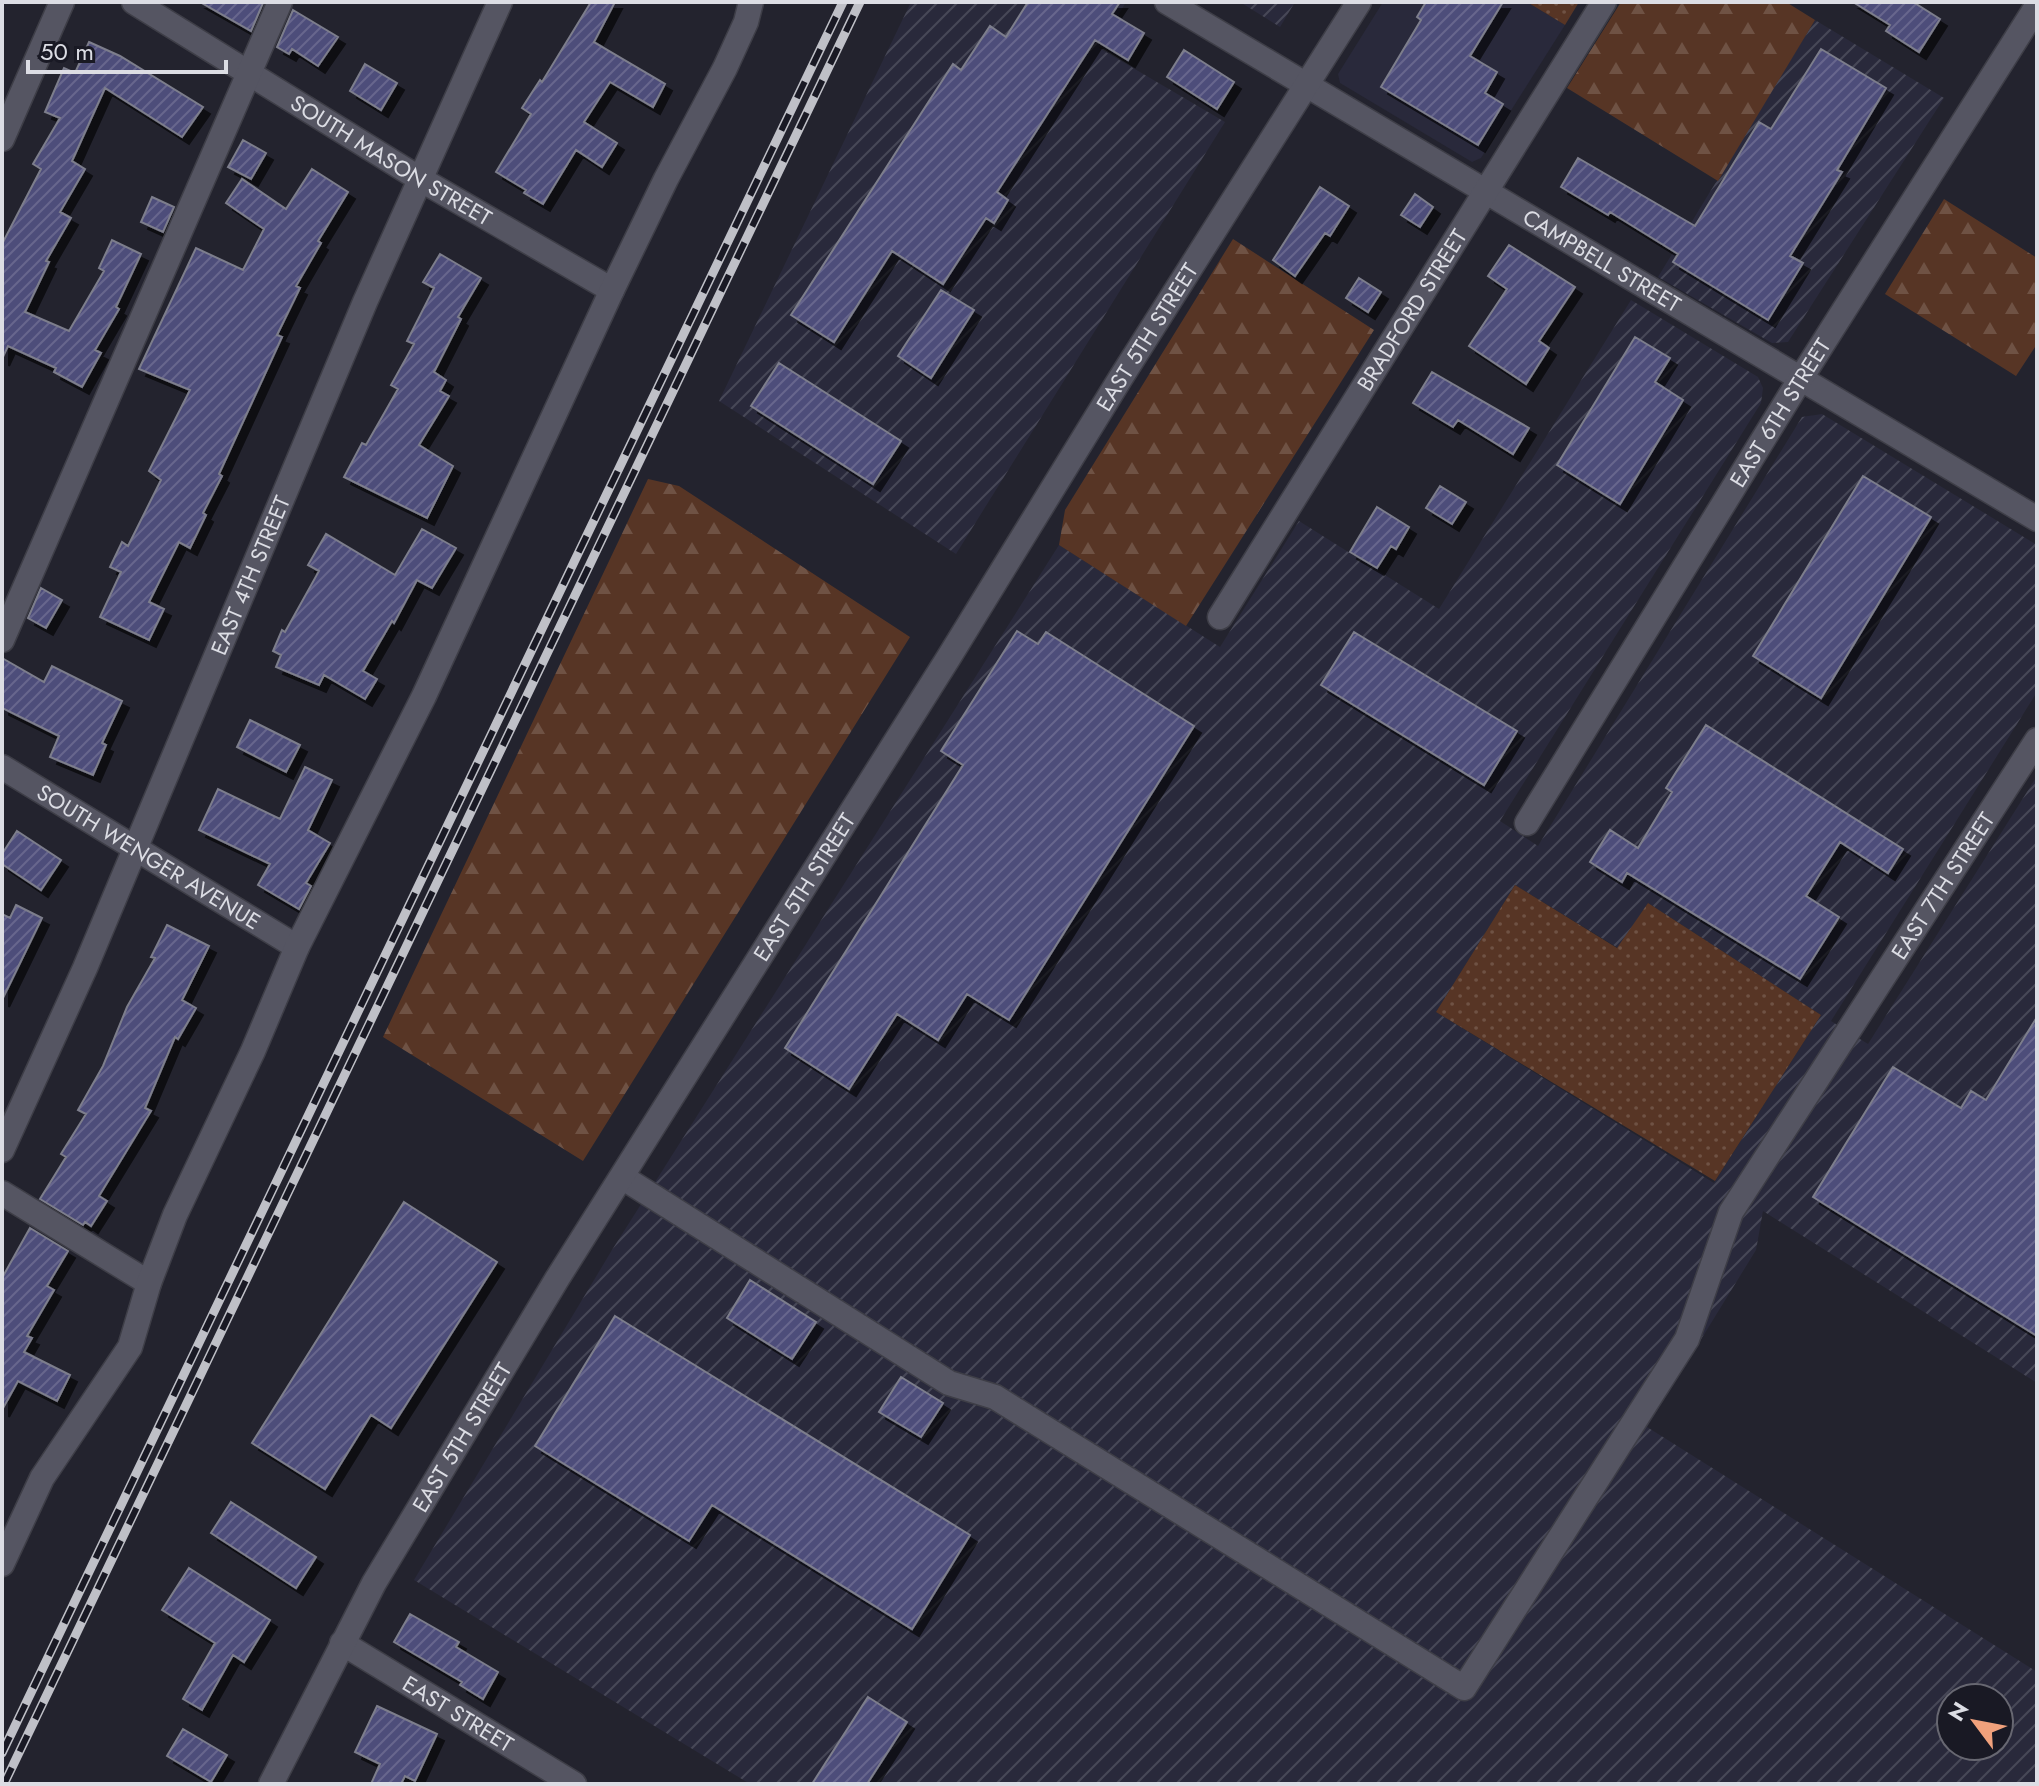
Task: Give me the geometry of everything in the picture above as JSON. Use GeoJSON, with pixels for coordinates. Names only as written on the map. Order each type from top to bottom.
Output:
{"type":"FeatureCollection","features":[{"type":"Feature","properties":{"kind":"street"},"geometry":{"type":"LineString","coordinates":[[2,139],[62,2]]}},
{"type":"Feature","properties":{"kind":"street","name":"SOUTH MASON STREET"},"geometry":{"type":"LineString","coordinates":[[134,2],[420,179],[612,290]]}},
{"type":"Feature","properties":{"kind":"street"},"geometry":{"type":"LineString","coordinates":[[2,640],[280,2]]}},
{"type":"Feature","properties":{"kind":"street","name":"EAST 4TH STREET"},"geometry":{"type":"LineString","coordinates":[[2,1150],[85,968],[307,437],[500,2]]}},
{"type":"Feature","properties":{"kind":"street"},"geometry":{"type":"LineString","coordinates":[[2,1564],[42,1478],[130,1347],[149,1283],[175,1215],[253,1051],[297,947],[424,696],[612,290],[725,68],[746,22],[751,2]]}},
{"type":"Feature","properties":{"kind":"street","name":"CAMPBELL STREET"},"geometry":{"type":"LineString","coordinates":[[1167,2],[1305,87],[1486,190],[2037,519]]}},
{"type":"Feature","properties":{"kind":"street","name":"EAST 5TH STREET"},"geometry":{"type":"LineString","coordinates":[[271,1784],[374,1583],[557,1279],[1359,2]]}},
{"type":"Feature","properties":{"kind":"street","name":"BRADFORD STREET"},"geometry":{"type":"LineString","coordinates":[[1220,617],[1604,2]]}},
{"type":"Feature","properties":{"kind":"street","name":"EAST 6TH STREET"},"geometry":{"type":"LineString","coordinates":[[1527,823],[1801,378],[2037,6]]}},
{"type":"Feature","properties":{"kind":"street","name":"EAST 7TH STREET"},"geometry":{"type":"LineString","coordinates":[[622,1177],[949,1383],[995,1397],[1464,1688],[1687,1339],[1731,1212],[2037,740]]}},
{"type":"Feature","properties":{"kind":"street","name":"SOUTH WENGER AVENUE"},"geometry":{"type":"LineString","coordinates":[[2,767],[297,947]]}},
{"type":"Feature","properties":{"kind":"street"},"geometry":{"type":"LineString","coordinates":[[2,1193],[149,1283]]}},
{"type":"Feature","properties":{"kind":"street","name":"EAST STREET"},"geometry":{"type":"LineString","coordinates":[[342,1643],[574,1784]]}},
{"type":"Feature","properties":{"kind":"shaded area"},"geometry":{"type":"Polygon","coordinates":[[[911,2],[1126,2],[1099,48],[1225,122],[956,554],[719,401],[911,2]]]}},
{"type":"Feature","properties":{"kind":"shaded area"},"geometry":{"type":"Polygon","coordinates":[[[1240,2],[1295,2],[1280,27],[1240,2]]]}},
{"type":"Feature","properties":{"kind":"shaded area"},"geometry":{"type":"Polygon","coordinates":[[[1383,2],[1527,2],[1565,25],[1481,158],[1472,162],[1340,83],[1338,74],[1383,2]]]}},
{"type":"Feature","properties":{"kind":"shaded area"},"geometry":{"type":"Polygon","coordinates":[[[1815,20],[1944,98],[1788,342],[1772,343],[1658,277],[1815,20]]]}},
{"type":"Feature","properties":{"kind":"shaded area"},"geometry":{"type":"Polygon","coordinates":[[[1631,300],[1758,377],[1763,388],[1761,403],[1500,821],[1538,846],[1802,417],[1822,414],[2037,545],[2037,692],[1831,1021],[1868,1044],[2037,776],[2037,1383],[1763,1211],[1756,1250],[1647,1427],[2037,1672],[2037,1784],[750,1784],[414,1580],[612,1250],[1059,545],[1220,647],[1299,521],[1439,609],[1631,300]],[[1515,885],[1436,1012],[1714,1183],[1821,1015],[1648,903],[1618,948],[1515,885]]]}},
{"type":"Feature","properties":{"kind":"green space"},"geometry":{"type":"Polygon","coordinates":[[[1527,2],[1579,2],[1565,25],[1527,2]]]}},
{"type":"Feature","properties":{"kind":"green space"},"geometry":{"type":"Polygon","coordinates":[[[1621,2],[1786,2],[1815,20],[1718,181],[1567,88],[1621,2]]]}},
{"type":"Feature","properties":{"kind":"green space"},"geometry":{"type":"Polygon","coordinates":[[[1944,199],[2037,258],[2037,344],[2016,376],[1885,294],[1944,199]]]}},
{"type":"Feature","properties":{"kind":"green space"},"geometry":{"type":"Polygon","coordinates":[[[1233,239],[1374,330],[1186,626],[1059,545],[1065,510],[1233,239]]]}},
{"type":"Feature","properties":{"kind":"green space"},"geometry":{"type":"Polygon","coordinates":[[[648,479],[679,486],[910,637],[583,1161],[383,1037],[648,479]]]}},
{"type":"Feature","properties":{"kind":"green space"},"geometry":{"type":"Polygon","coordinates":[[[1515,885],[1617,948],[1648,903],[1821,1015],[1715,1181],[1436,1012],[1515,885]]]}},
{"type":"Feature","properties":{"kind":"building"},"geometry":{"type":"Polygon","coordinates":[[[200,2],[262,2],[263,3],[251,31],[200,2]]]}},
{"type":"Feature","properties":{"kind":"building"},"geometry":{"type":"Polygon","coordinates":[[[591,2],[615,2],[594,42],[665,84],[653,107],[610,82],[584,122],[617,143],[602,167],[576,150],[543,204],[496,172],[531,114],[522,108],[540,80],[542,82],[591,2]]]}},
{"type":"Feature","properties":{"kind":"building"},"geometry":{"type":"Polygon","coordinates":[[[1028,2],[1120,2],[1112,14],[1144,33],[1128,60],[1095,40],[997,192],[1008,200],[994,223],[986,218],[943,284],[892,251],[834,342],[791,315],[953,64],[961,70],[990,26],[1006,37],[1028,2]]]}},
{"type":"Feature","properties":{"kind":"building"},"geometry":{"type":"Polygon","coordinates":[[[1426,2],[1503,2],[1470,56],[1497,72],[1485,93],[1503,104],[1478,145],[1381,87],[1421,20],[1417,17],[1426,2]]]}},
{"type":"Feature","properties":{"kind":"building"},"geometry":{"type":"Polygon","coordinates":[[[1853,2],[1913,2],[1940,19],[1919,52],[1886,31],[1890,25],[1853,2]]]}},
{"type":"Feature","properties":{"kind":"building"},"geometry":{"type":"Polygon","coordinates":[[[293,10],[338,37],[318,66],[292,49],[289,54],[277,47],[293,10]]]}},
{"type":"Feature","properties":{"kind":"building"},"geometry":{"type":"Polygon","coordinates":[[[89,42],[120,56],[203,107],[182,137],[105,88],[72,161],[85,169],[60,212],[71,218],[46,261],[49,262],[25,312],[69,331],[104,271],[99,268],[112,240],[141,254],[116,307],[119,309],[95,350],[101,353],[82,387],[54,372],[56,368],[8,346],[2,359],[2,244],[41,169],[33,164],[60,118],[45,112],[64,68],[75,73],[89,42]]]}},
{"type":"Feature","properties":{"kind":"building"},"geometry":{"type":"Polygon","coordinates":[[[1821,49],[1886,88],[1837,170],[1842,172],[1790,256],[1803,263],[1768,320],[1673,262],[1678,254],[1610,212],[1608,215],[1561,187],[1578,158],[1695,226],[1759,122],[1771,129],[1821,49]]]}},
{"type":"Feature","properties":{"kind":"building"},"geometry":{"type":"Polygon","coordinates":[[[1184,50],[1234,82],[1217,109],[1167,77],[1184,50]]]}},
{"type":"Feature","properties":{"kind":"building"},"geometry":{"type":"Polygon","coordinates":[[[365,64],[397,83],[381,110],[350,91],[365,64]]]}},
{"type":"Feature","properties":{"kind":"building"},"geometry":{"type":"Polygon","coordinates":[[[243,140],[266,153],[251,179],[228,167],[243,140]]]}},
{"type":"Feature","properties":{"kind":"building"},"geometry":{"type":"Polygon","coordinates":[[[312,169],[348,192],[318,241],[321,243],[296,286],[300,288],[277,335],[282,337],[219,474],[222,476],[190,548],[179,542],[149,602],[164,609],[149,640],[100,617],[121,572],[110,567],[122,542],[128,546],[161,480],[149,471],[190,390],[139,369],[196,248],[243,270],[264,229],[226,203],[242,179],[286,209],[312,169]]]}},
{"type":"Feature","properties":{"kind":"building"},"geometry":{"type":"Polygon","coordinates":[[[1320,187],[1349,206],[1330,236],[1325,233],[1295,276],[1273,260],[1320,187]]]}},
{"type":"Feature","properties":{"kind":"building"},"geometry":{"type":"Polygon","coordinates":[[[1415,194],[1433,207],[1420,227],[1401,215],[1415,194]]]}},
{"type":"Feature","properties":{"kind":"building"},"geometry":{"type":"Polygon","coordinates":[[[152,197],[174,207],[163,232],[141,222],[152,197]]]}},
{"type":"Feature","properties":{"kind":"building"},"geometry":{"type":"Polygon","coordinates":[[[1509,245],[1575,287],[1539,341],[1549,348],[1526,384],[1469,346],[1507,289],[1488,276],[1509,245]]]}},
{"type":"Feature","properties":{"kind":"building"},"geometry":{"type":"Polygon","coordinates":[[[440,254],[481,278],[458,317],[461,319],[434,372],[446,380],[440,391],[449,396],[419,445],[453,466],[427,518],[344,477],[362,443],[366,445],[398,389],[391,385],[414,344],[407,341],[434,288],[423,282],[440,254]]]}},
{"type":"Feature","properties":{"kind":"building"},"geometry":{"type":"Polygon","coordinates":[[[1359,278],[1381,292],[1368,312],[1346,298],[1359,278]]]}},
{"type":"Feature","properties":{"kind":"building"},"geometry":{"type":"Polygon","coordinates":[[[941,290],[974,310],[931,378],[898,356],[941,290]]]}},
{"type":"Feature","properties":{"kind":"building"},"geometry":{"type":"Polygon","coordinates":[[[1635,337],[1670,358],[1655,382],[1683,400],[1620,504],[1557,465],[1635,337]]]}},
{"type":"Feature","properties":{"kind":"building"},"geometry":{"type":"Polygon","coordinates":[[[779,363],[901,441],[873,484],[751,406],[779,363]]]}},
{"type":"Feature","properties":{"kind":"building"},"geometry":{"type":"Polygon","coordinates":[[[1432,372],[1529,428],[1513,454],[1458,420],[1453,427],[1413,403],[1432,372]]]}},
{"type":"Feature","properties":{"kind":"building"},"geometry":{"type":"Polygon","coordinates":[[[1863,476],[1931,517],[1821,698],[1753,656],[1863,476]]]}},
{"type":"Feature","properties":{"kind":"building"},"geometry":{"type":"Polygon","coordinates":[[[1440,486],[1466,502],[1452,524],[1426,508],[1440,486]]]}},
{"type":"Feature","properties":{"kind":"building"},"geometry":{"type":"Polygon","coordinates":[[[1377,507],[1409,527],[1396,549],[1391,546],[1377,568],[1350,552],[1377,507]]]}},
{"type":"Feature","properties":{"kind":"building"},"geometry":{"type":"Polygon","coordinates":[[[422,529],[456,548],[432,588],[417,580],[394,623],[392,621],[363,671],[377,679],[365,699],[324,675],[319,685],[276,667],[281,655],[273,651],[282,630],[285,632],[319,571],[308,565],[326,534],[395,575],[422,529]]]}},
{"type":"Feature","properties":{"kind":"building"},"geometry":{"type":"Polygon","coordinates":[[[41,588],[62,600],[46,628],[28,618],[41,588]]]}},
{"type":"Feature","properties":{"kind":"building"},"geometry":{"type":"Polygon","coordinates":[[[1017,631],[1038,644],[1046,632],[1194,726],[1009,1020],[967,994],[938,1040],[897,1014],[849,1089],[785,1048],[963,765],[941,751],[1017,631]]]}},
{"type":"Feature","properties":{"kind":"building"},"geometry":{"type":"Polygon","coordinates":[[[1354,632],[1517,731],[1484,785],[1321,685],[1354,632]]]}},
{"type":"Feature","properties":{"kind":"building"},"geometry":{"type":"Polygon","coordinates":[[[2,658],[44,682],[52,666],[122,701],[102,743],[106,745],[93,775],[50,757],[59,736],[2,708],[2,658]]]}},
{"type":"Feature","properties":{"kind":"building"},"geometry":{"type":"Polygon","coordinates":[[[250,720],[300,745],[286,772],[237,747],[250,720]]]}},
{"type":"Feature","properties":{"kind":"building"},"geometry":{"type":"Polygon","coordinates":[[[1706,725],[1903,849],[1888,873],[1840,842],[1806,896],[1839,917],[1800,979],[1627,873],[1622,882],[1590,862],[1610,830],[1638,848],[1672,792],[1666,788],[1706,725]]]}},
{"type":"Feature","properties":{"kind":"building"},"geometry":{"type":"Polygon","coordinates":[[[305,767],[332,780],[308,830],[330,843],[306,883],[311,886],[299,909],[258,885],[270,864],[199,830],[218,789],[280,819],[305,767]]]}},
{"type":"Feature","properties":{"kind":"building"},"geometry":{"type":"Polygon","coordinates":[[[17,831],[61,860],[41,890],[2,864],[2,854],[17,831]]]}},
{"type":"Feature","properties":{"kind":"building"},"geometry":{"type":"Polygon","coordinates":[[[16,905],[42,918],[2,1000],[2,914],[10,918],[16,905]]]}},
{"type":"Feature","properties":{"kind":"building"},"geometry":{"type":"Polygon","coordinates":[[[167,925],[209,946],[182,1000],[196,1008],[178,1039],[175,1037],[145,1108],[151,1111],[99,1196],[107,1201],[91,1226],[85,1222],[83,1225],[40,1199],[66,1157],[61,1154],[86,1114],[78,1110],[103,1066],[127,1007],[155,958],[151,957],[167,925]]]}},
{"type":"Feature","properties":{"kind":"building"},"geometry":{"type":"Polygon","coordinates":[[[2037,1017],[2037,1336],[1813,1197],[1893,1067],[1961,1108],[1971,1091],[1986,1100],[2037,1017]]]}},
{"type":"Feature","properties":{"kind":"building"},"geometry":{"type":"Polygon","coordinates":[[[404,1202],[497,1262],[391,1428],[371,1415],[325,1489],[252,1443],[404,1202]]]}},
{"type":"Feature","properties":{"kind":"building"},"geometry":{"type":"Polygon","coordinates":[[[30,1228],[68,1251],[47,1286],[54,1290],[27,1336],[32,1338],[24,1352],[70,1375],[57,1401],[18,1381],[2,1410],[2,1278],[30,1228]]]}},
{"type":"Feature","properties":{"kind":"building"},"geometry":{"type":"Polygon","coordinates":[[[750,1280],[816,1322],[792,1359],[727,1318],[750,1280]]]}},
{"type":"Feature","properties":{"kind":"building"},"geometry":{"type":"Polygon","coordinates":[[[615,1316],[970,1535],[912,1629],[712,1505],[689,1541],[535,1446],[615,1316]]]}},
{"type":"Feature","properties":{"kind":"building"},"geometry":{"type":"Polygon","coordinates":[[[901,1377],[943,1403],[921,1437],[879,1412],[901,1377]]]}},
{"type":"Feature","properties":{"kind":"building"},"geometry":{"type":"Polygon","coordinates":[[[231,1502],[316,1557],[296,1588],[211,1533],[231,1502]]]}},
{"type":"Feature","properties":{"kind":"building"},"geometry":{"type":"Polygon","coordinates":[[[189,1568],[270,1620],[244,1662],[233,1655],[202,1710],[183,1699],[215,1643],[162,1610],[189,1568]]]}},
{"type":"Feature","properties":{"kind":"building"},"geometry":{"type":"Polygon","coordinates":[[[410,1614],[459,1642],[456,1647],[498,1672],[483,1699],[460,1685],[462,1682],[394,1642],[410,1614]]]}},
{"type":"Feature","properties":{"kind":"building"},"geometry":{"type":"Polygon","coordinates":[[[868,1697],[907,1722],[867,1784],[812,1784],[868,1697]]]}},
{"type":"Feature","properties":{"kind":"building"},"geometry":{"type":"Polygon","coordinates":[[[377,1706],[437,1734],[415,1781],[405,1776],[401,1784],[371,1784],[380,1764],[355,1752],[377,1706]]]}},
{"type":"Feature","properties":{"kind":"building"},"geometry":{"type":"Polygon","coordinates":[[[183,1729],[227,1755],[211,1782],[167,1756],[183,1729]]]}},
{"type":"Feature","properties":{"kind":"railway"},"geometry":{"type":"LineString","coordinates":[[2,1753],[843,2]]}},
{"type":"Feature","properties":{"kind":"railway"},"geometry":{"type":"LineString","coordinates":[[4,1784],[860,2]]}}]}
